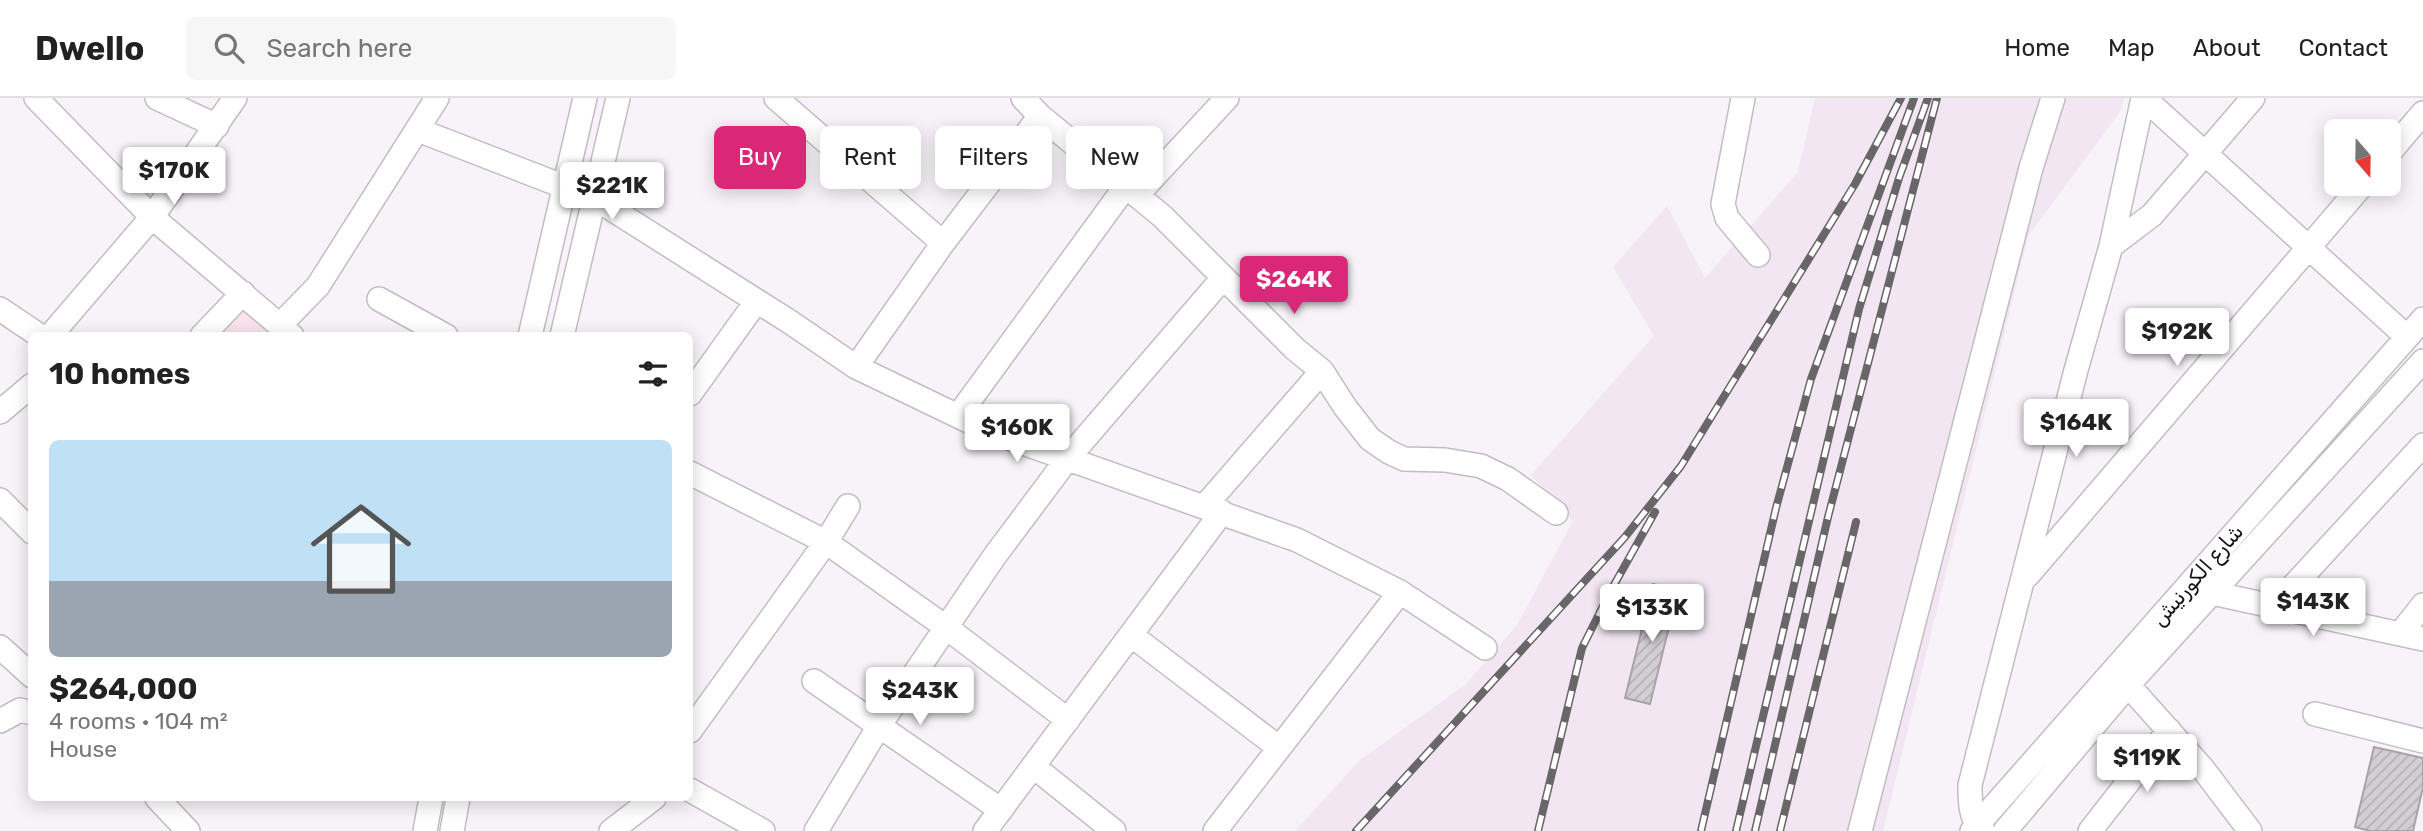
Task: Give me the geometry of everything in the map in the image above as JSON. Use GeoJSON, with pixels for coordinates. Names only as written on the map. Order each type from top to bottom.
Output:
{"type":"FeatureCollection","features":[{"type":"Feature","properties":{"kind":"street"},"geometry":{"type":"LineString","coordinates":[[36,98],[152,217],[286,330],[437,98]]}},
{"type":"Feature","properties":{"kind":"street"},"geometry":{"type":"LineString","coordinates":[[157,98],[217,126]]}},
{"type":"Feature","properties":{"kind":"street"},"geometry":{"type":"LineString","coordinates":[[53,332],[152,217],[235,98]]}},
{"type":"Feature","properties":{"kind":"street"},"geometry":{"type":"LineString","coordinates":[[531,332],[585,98]]}},
{"type":"Feature","properties":{"kind":"street"},"geometry":{"type":"LineString","coordinates":[[563,332],[618,98]]}},
{"type":"Feature","properties":{"kind":"street"},"geometry":{"type":"LineString","coordinates":[[776,98],[943,243]]}},
{"type":"Feature","properties":{"kind":"street"},"geometry":{"type":"LineString","coordinates":[[1023,98],[1040,116],[1162,216],[1295,349],[1322,371],[1370,439],[1404,459],[1446,460],[1481,466],[1508,479],[1556,513]]}},
{"type":"Feature","properties":{"kind":"street"},"geometry":{"type":"LineString","coordinates":[[958,416],[1132,191],[1227,98]]}},
{"type":"Feature","properties":{"kind":"street"},"geometry":{"type":"LineString","coordinates":[[1743,98],[1723,204],[1727,218],[1758,255]]}},
{"type":"Feature","properties":{"kind":"street"},"geometry":{"type":"LineString","coordinates":[[1860,831],[2031,168],[2053,98]]}},
{"type":"Feature","properties":{"kind":"street"},"geometry":{"type":"LineString","coordinates":[[1977,829],[1970,806],[1970,785],[2076,370],[2111,246],[2143,98],[2407,337]]}},
{"type":"Feature","properties":{"kind":"street"},"geometry":{"type":"LineString","coordinates":[[2111,246],[2152,215],[2253,98]]}},
{"type":"Feature","properties":{"kind":"street"},"geometry":{"type":"LineString","coordinates":[[2401,139],[2423,113]]}},
{"type":"Feature","properties":{"kind":"street"},"geometry":{"type":"LineString","coordinates":[[856,367],[943,243],[1040,116]]}},
{"type":"Feature","properties":{"kind":"street"},"geometry":{"type":"LineString","coordinates":[[418,130],[596,199],[856,367],[989,431],[1297,540],[1400,592],[1485,648]]}},
{"type":"Feature","properties":{"kind":"street"},"geometry":{"type":"LineString","coordinates":[[2024,580],[2353,196]]}},
{"type":"Feature","properties":{"kind":"street"},"geometry":{"type":"LineString","coordinates":[[816,831],[879,726],[994,557],[1068,458],[1223,278]]}},
{"type":"Feature","properties":{"kind":"street"},"geometry":{"type":"LineString","coordinates":[[206,332],[243,293]]}},
{"type":"Feature","properties":{"kind":"street"},"geometry":{"type":"LineString","coordinates":[[379,299],[439,332]]}},
{"type":"Feature","properties":{"kind":"street"},"geometry":{"type":"LineString","coordinates":[[693,390],[756,302]]}},
{"type":"Feature","properties":{"kind":"street"},"geometry":{"type":"LineString","coordinates":[[0,309],[34,332]]}},
{"type":"Feature","properties":{"kind":"street","name":"شارع الكورنيش"},"geometry":{"type":"LineString","coordinates":[[1977,829],[2423,318]]}},
{"type":"Feature","properties":{"kind":"street","name":"شارع الكورنيش"},"geometry":{"type":"LineString","coordinates":[[2006,831],[2128,685],[2423,361]]}},
{"type":"Feature","properties":{"kind":"street"},"geometry":{"type":"LineString","coordinates":[[985,831],[1131,635],[1213,510],[1322,371]]}},
{"type":"Feature","properties":{"kind":"street"},"geometry":{"type":"LineString","coordinates":[[0,412],[28,388]]}},
{"type":"Feature","properties":{"kind":"street"},"geometry":{"type":"LineString","coordinates":[[2274,607],[2423,445]]}},
{"type":"Feature","properties":{"kind":"street"},"geometry":{"type":"LineString","coordinates":[[693,475],[826,542],[947,628],[1068,720]]}},
{"type":"Feature","properties":{"kind":"street"},"geometry":{"type":"LineString","coordinates":[[0,500],[28,527]]}},
{"type":"Feature","properties":{"kind":"street"},"geometry":{"type":"LineString","coordinates":[[693,728],[826,542],[848,506]]}},
{"type":"Feature","properties":{"kind":"street"},"geometry":{"type":"LineString","coordinates":[[1215,831],[1400,592]]}},
{"type":"Feature","properties":{"kind":"street"},"geometry":{"type":"LineString","coordinates":[[2212,593],[2423,639]]}},
{"type":"Feature","properties":{"kind":"street"},"geometry":{"type":"LineString","coordinates":[[2400,634],[2423,605]]}},
{"type":"Feature","properties":{"kind":"street"},"geometry":{"type":"LineString","coordinates":[[1131,635],[1278,747]]}},
{"type":"Feature","properties":{"kind":"street"},"geometry":{"type":"LineString","coordinates":[[0,647],[28,672]]}},
{"type":"Feature","properties":{"kind":"street"},"geometry":{"type":"LineString","coordinates":[[814,681],[1001,810]]}},
{"type":"Feature","properties":{"kind":"street"},"geometry":{"type":"LineString","coordinates":[[2128,685],[2203,769],[2250,831]]}},
{"type":"Feature","properties":{"kind":"street"},"geometry":{"type":"LineString","coordinates":[[0,722],[20,710],[28,712]]}},
{"type":"Feature","properties":{"kind":"street"},"geometry":{"type":"LineString","coordinates":[[2315,714],[2423,741]]}},
{"type":"Feature","properties":{"kind":"street"},"geometry":{"type":"LineString","coordinates":[[2090,831],[2169,730]]}},
{"type":"Feature","properties":{"kind":"street"},"geometry":{"type":"LineString","coordinates":[[1033,766],[1114,831]]}},
{"type":"Feature","properties":{"kind":"street"},"geometry":{"type":"LineString","coordinates":[[693,792],[763,831]]}},
{"type":"Feature","properties":{"kind":"street"},"geometry":{"type":"LineString","coordinates":[[161,801],[188,831]]}},
{"type":"Feature","properties":{"kind":"street"},"geometry":{"type":"LineString","coordinates":[[425,831],[430,801]]}},
{"type":"Feature","properties":{"kind":"street"},"geometry":{"type":"LineString","coordinates":[[452,831],[457,801]]}},
{"type":"Feature","properties":{"kind":"street"},"geometry":{"type":"LineString","coordinates":[[611,831],[650,801]]}},
{"type":"Feature","properties":{"kind":"shaded area"},"geometry":{"type":"Polygon","coordinates":[[[1815,98],[2124,98],[2120,112],[2028,236],[1883,831],[1295,831],[1360,760],[1466,684],[1517,625],[1573,521],[1531,475],[1654,336],[1613,267],[1667,206],[1705,278],[1798,172],[1815,98]]]}},
{"type":"Feature","properties":{"kind":"shaded area"},"geometry":{"type":"Polygon","coordinates":[[[240,308],[267,332],[218,332],[240,308]]]}},
{"type":"Feature","properties":{"kind":"building"},"geometry":{"type":"Polygon","coordinates":[[[1653,584],[1678,590],[1650,704],[1625,698],[1653,584]]]}},
{"type":"Feature","properties":{"kind":"building"},"geometry":{"type":"Polygon","coordinates":[[[2374,747],[2423,758],[2423,787],[2413,831],[2370,831],[2355,827],[2374,747]]]}},
{"type":"Feature","properties":{"kind":"railway"},"geometry":{"type":"LineString","coordinates":[[1356,831],[1625,537],[1681,466],[1855,184],[1901,98]]}},
{"type":"Feature","properties":{"kind":"railway"},"geometry":{"type":"LineString","coordinates":[[1701,831],[1776,508],[1811,379],[1914,98]]}},
{"type":"Feature","properties":{"kind":"railway"},"geometry":{"type":"LineString","coordinates":[[1736,831],[1859,309],[1899,178],[1928,98]]}},
{"type":"Feature","properties":{"kind":"railway"},"geometry":{"type":"LineString","coordinates":[[1755,831],[1828,517],[1937,98]]}},
{"type":"Feature","properties":{"kind":"railway"},"geometry":{"type":"LineString","coordinates":[[1538,831],[1582,648],[1655,512]]}},
{"type":"Feature","properties":{"kind":"railway"},"geometry":{"type":"LineString","coordinates":[[1780,831],[1856,522]]}}]}
